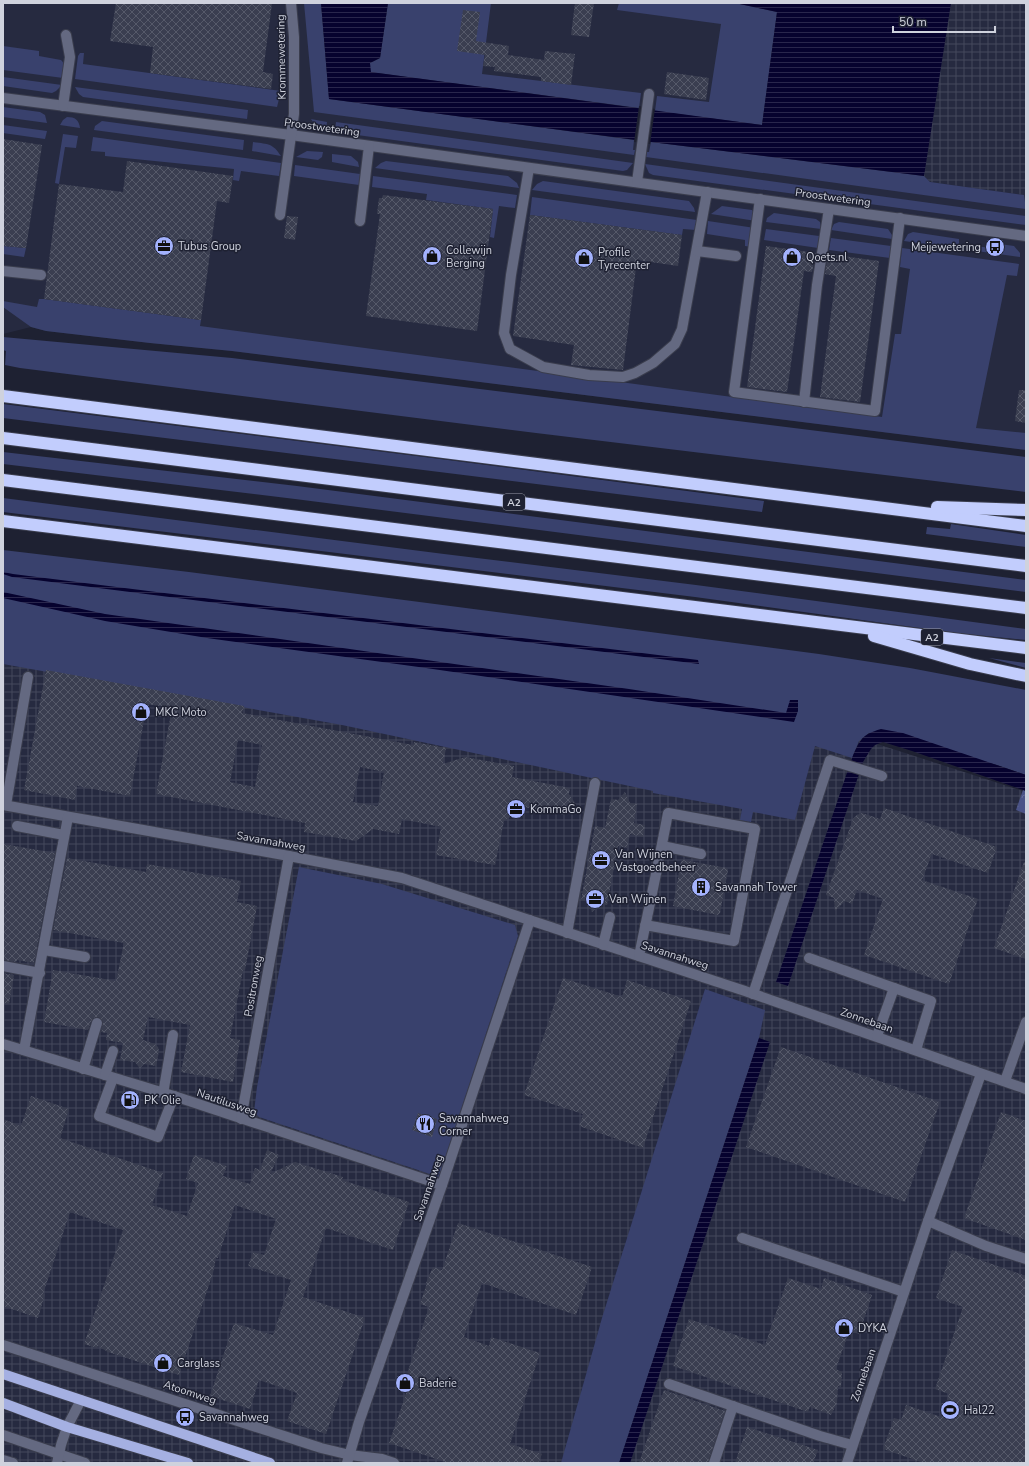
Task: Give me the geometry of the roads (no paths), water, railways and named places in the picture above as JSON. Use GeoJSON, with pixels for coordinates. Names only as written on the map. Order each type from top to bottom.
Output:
{"type":"FeatureCollection","features":[{"type":"Feature","properties":{"kind":"highway"},"geometry":{"type":"LineString","coordinates":[[3,396],[1026,526]]}},
{"type":"Feature","properties":{"kind":"highway","name":"A2"},"geometry":{"type":"LineString","coordinates":[[3,438],[1026,566]]}},
{"type":"Feature","properties":{"kind":"highway"},"geometry":{"type":"LineString","coordinates":[[3,480],[1026,608]]}},
{"type":"Feature","properties":{"kind":"highway"},"geometry":{"type":"LineString","coordinates":[[864,505],[1026,510]]}},
{"type":"Feature","properties":{"kind":"highway","name":"A2"},"geometry":{"type":"LineString","coordinates":[[3,521],[837,626],[1026,648]]}},
{"type":"Feature","properties":{"kind":"highway","name":"A2"},"geometry":{"type":"LineString","coordinates":[[837,626],[970,664],[1026,676]]}},
{"type":"Feature","properties":{"kind":"main road"},"geometry":{"type":"LineString","coordinates":[[3,1374],[270,1463]]}},
{"type":"Feature","properties":{"kind":"main road"},"geometry":{"type":"LineString","coordinates":[[3,1402],[67,1426],[188,1463]]}},
{"type":"Feature","properties":{"kind":"street","name":"Krommewetering"},"geometry":{"type":"LineString","coordinates":[[280,215],[294,114],[294,38],[291,3]]}},
{"type":"Feature","properties":{"kind":"street"},"geometry":{"type":"LineString","coordinates":[[63,106],[70,57],[66,35]]}},
{"type":"Feature","properties":{"kind":"street"},"geometry":{"type":"LineString","coordinates":[[637,182],[648,94]]}},
{"type":"Feature","properties":{"kind":"street","name":"Proostwetering"},"geometry":{"type":"LineString","coordinates":[[3,98],[290,135],[1026,236]]}},
{"type":"Feature","properties":{"kind":"street"},"geometry":{"type":"LineString","coordinates":[[360,221],[369,146]]}},
{"type":"Feature","properties":{"kind":"street"},"geometry":{"type":"LineString","coordinates":[[529,168],[511,275],[504,333],[510,349],[522,357],[543,367],[589,375],[623,377],[635,373],[647,366],[675,344],[682,328],[698,251],[708,192]]}},
{"type":"Feature","properties":{"kind":"street"},"geometry":{"type":"LineString","coordinates":[[760,199],[734,392],[804,402],[875,411],[900,218]]}},
{"type":"Feature","properties":{"kind":"street"},"geometry":{"type":"LineString","coordinates":[[804,402],[817,285],[829,209]]}},
{"type":"Feature","properties":{"kind":"street"},"geometry":{"type":"LineString","coordinates":[[698,251],[736,256]]}},
{"type":"Feature","properties":{"kind":"street"},"geometry":{"type":"LineString","coordinates":[[3,271],[41,275]]}},
{"type":"Feature","properties":{"kind":"street"},"geometry":{"type":"LineString","coordinates":[[4,805],[28,677]]}},
{"type":"Feature","properties":{"kind":"street"},"geometry":{"type":"LineString","coordinates":[[749,993],[830,760],[882,776]]}},
{"type":"Feature","properties":{"kind":"street"},"geometry":{"type":"LineString","coordinates":[[567,932],[595,784]]}},
{"type":"Feature","properties":{"kind":"street","name":"Savannahweg"},"geometry":{"type":"LineString","coordinates":[[4,805],[289,856],[402,878],[749,993]]}},
{"type":"Feature","properties":{"kind":"street"},"geometry":{"type":"LineString","coordinates":[[639,956],[668,813],[755,829],[734,942],[646,925]]}},
{"type":"Feature","properties":{"kind":"street"},"geometry":{"type":"LineString","coordinates":[[24,1050],[40,973],[68,817]]}},
{"type":"Feature","properties":{"kind":"street"},"geometry":{"type":"LineString","coordinates":[[17,826],[64,835]]}},
{"type":"Feature","properties":{"kind":"street"},"geometry":{"type":"LineString","coordinates":[[662,846],[700,854]]}},
{"type":"Feature","properties":{"kind":"street","name":"Positronweg"},"geometry":{"type":"LineString","coordinates":[[241,1119],[289,856]]}},
{"type":"Feature","properties":{"kind":"street"},"geometry":{"type":"LineString","coordinates":[[604,945],[610,917]]}},
{"type":"Feature","properties":{"kind":"street","name":"Savannahweg"},"geometry":{"type":"LineString","coordinates":[[349,1459],[359,1422],[442,1185],[530,920]]}},
{"type":"Feature","properties":{"kind":"street"},"geometry":{"type":"LineString","coordinates":[[44,950],[85,957]]}},
{"type":"Feature","properties":{"kind":"street"},"geometry":{"type":"LineString","coordinates":[[808,958],[931,1001],[916,1050]]}},
{"type":"Feature","properties":{"kind":"street"},"geometry":{"type":"LineString","coordinates":[[3,966],[40,973]]}},
{"type":"Feature","properties":{"kind":"street"},"geometry":{"type":"LineString","coordinates":[[877,1036],[894,988]]}},
{"type":"Feature","properties":{"kind":"street","name":"Zonnebaan"},"geometry":{"type":"LineString","coordinates":[[749,993],[877,1036],[981,1074],[1025,1086]]}},
{"type":"Feature","properties":{"kind":"street"},"geometry":{"type":"LineString","coordinates":[[1005,1081],[1026,1022]]}},
{"type":"Feature","properties":{"kind":"street"},"geometry":{"type":"LineString","coordinates":[[83,1069],[97,1023]]}},
{"type":"Feature","properties":{"kind":"street"},"geometry":{"type":"LineString","coordinates":[[163,1094],[173,1035]]}},
{"type":"Feature","properties":{"kind":"street","name":"Nautilusweg"},"geometry":{"type":"LineString","coordinates":[[3,1044],[163,1094],[174,1096],[442,1185]]}},
{"type":"Feature","properties":{"kind":"street"},"geometry":{"type":"LineString","coordinates":[[113,1051],[109,1077],[99,1116],[158,1137],[174,1096]]}},
{"type":"Feature","properties":{"kind":"street","name":"Zonnebaan"},"geometry":{"type":"LineString","coordinates":[[847,1463],[928,1221],[981,1074]]}},
{"type":"Feature","properties":{"kind":"street"},"geometry":{"type":"LineString","coordinates":[[928,1221],[986,1246],[1026,1259]]}},
{"type":"Feature","properties":{"kind":"street"},"geometry":{"type":"LineString","coordinates":[[742,1238],[904,1292]]}},
{"type":"Feature","properties":{"kind":"street","name":"Atoomweg"},"geometry":{"type":"LineString","coordinates":[[3,1345],[321,1448],[349,1459],[382,1459],[394,1463]]}},
{"type":"Feature","properties":{"kind":"street"},"geometry":{"type":"LineString","coordinates":[[669,1384],[852,1445]]}},
{"type":"Feature","properties":{"kind":"street"},"geometry":{"type":"LineString","coordinates":[[58,1459],[67,1426],[81,1400]]}},
{"type":"Feature","properties":{"kind":"street"},"geometry":{"type":"LineString","coordinates":[[714,1463],[734,1406]]}},
{"type":"Feature","properties":{"kind":"street"},"geometry":{"type":"LineString","coordinates":[[3,1435],[58,1459],[85,1463]]}},
{"type":"Feature","properties":{"kind":"street"},"geometry":{"type":"LineString","coordinates":[[3,1460],[13,1463]]}},
{"type":"Feature","properties":{"kind":"place","name":"Tubus Group"},"geometry":{"type":"Point","coordinates":[164,246]}},
{"type":"Feature","properties":{"kind":"place","name":"Meijewetering"},"geometry":{"type":"Point","coordinates":[995,247]}},
{"type":"Feature","properties":{"kind":"place","name":"Collewijn Berging"},"geometry":{"type":"Point","coordinates":[432,256]}},
{"type":"Feature","properties":{"kind":"place","name":"Qoets.nl"},"geometry":{"type":"Point","coordinates":[792,257]}},
{"type":"Feature","properties":{"kind":"place","name":"Profile Tyrecenter"},"geometry":{"type":"Point","coordinates":[584,258]}},
{"type":"Feature","properties":{"kind":"place","name":"MKC Moto"},"geometry":{"type":"Point","coordinates":[141,712]}},
{"type":"Feature","properties":{"kind":"place","name":"KommaGo"},"geometry":{"type":"Point","coordinates":[516,809]}},
{"type":"Feature","properties":{"kind":"place","name":"Van Wijnen Vastgoedbeheer"},"geometry":{"type":"Point","coordinates":[601,860]}},
{"type":"Feature","properties":{"kind":"place","name":"Savannah Tower"},"geometry":{"type":"Point","coordinates":[701,887]}},
{"type":"Feature","properties":{"kind":"place","name":"Van Wijnen"},"geometry":{"type":"Point","coordinates":[595,899]}},
{"type":"Feature","properties":{"kind":"place","name":"PK Olie"},"geometry":{"type":"Point","coordinates":[130,1100]}},
{"type":"Feature","properties":{"kind":"place","name":"Savannahweg Corner"},"geometry":{"type":"Point","coordinates":[425,1124]}},
{"type":"Feature","properties":{"kind":"place","name":"DYKA"},"geometry":{"type":"Point","coordinates":[844,1328]}},
{"type":"Feature","properties":{"kind":"place","name":"Carglass"},"geometry":{"type":"Point","coordinates":[163,1363]}},
{"type":"Feature","properties":{"kind":"place","name":"Baderie"},"geometry":{"type":"Point","coordinates":[405,1383]}},
{"type":"Feature","properties":{"kind":"place","name":"Hal22"},"geometry":{"type":"Point","coordinates":[950,1410]}},
{"type":"Feature","properties":{"kind":"place","name":"Savannahweg"},"geometry":{"type":"Point","coordinates":[185,1417]}}]}
